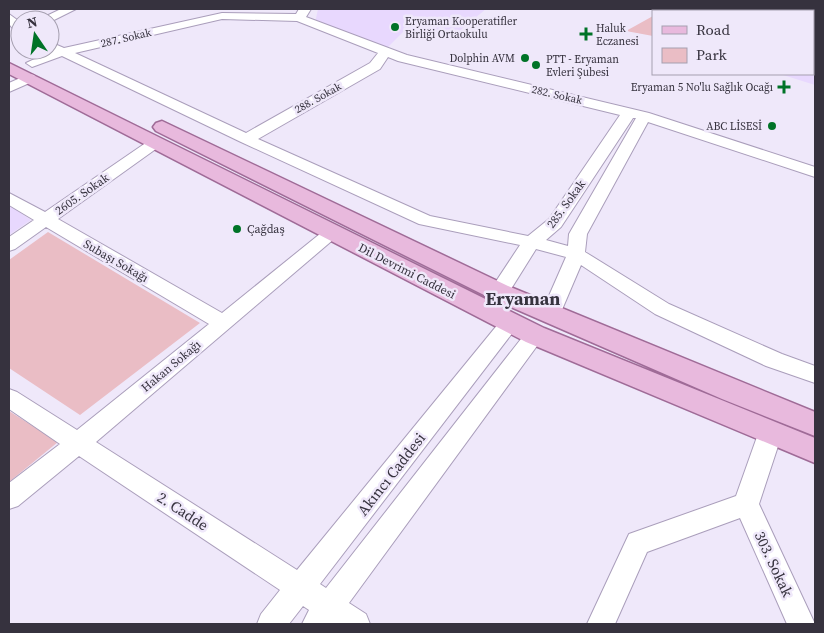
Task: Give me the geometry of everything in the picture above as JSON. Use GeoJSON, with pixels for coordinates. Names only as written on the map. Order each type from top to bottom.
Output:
{"type":"FeatureCollection","features":[{"type":"Feature","properties":{"kind":"main road","name":"Dil Devrimi Caddesi"},"geometry":{"type":"LineString","coordinates":[[15,70],[535,336],[815,451]]}},
{"type":"Feature","properties":{"kind":"main road","name":"Dil Devrimi Caddesi"},"geometry":{"type":"LineString","coordinates":[[15,70],[499,292],[732,391],[815,424]]}},
{"type":"Feature","properties":{"kind":"main road"},"geometry":{"type":"LineString","coordinates":[[484,310],[499,292]]}},
{"type":"Feature","properties":{"kind":"main road"},"geometry":{"type":"LineString","coordinates":[[535,336],[551,314]]}},
{"type":"Feature","properties":{"kind":"street","name":"287. Sokak"},"geometry":{"type":"LineString","coordinates":[[60,48],[226,12],[302,13]]}},
{"type":"Feature","properties":{"kind":"street","name":"282. Sokak"},"geometry":{"type":"LineString","coordinates":[[302,13],[385,52],[427,65],[637,114],[815,172]]}},
{"type":"Feature","properties":{"kind":"street"},"geometry":{"type":"LineString","coordinates":[[60,51],[246,139],[425,220],[531,242],[576,254],[662,309],[774,360],[815,374]]}},
{"type":"Feature","properties":{"kind":"street","name":"288. Sokak"},"geometry":{"type":"LineString","coordinates":[[246,139],[376,66],[385,52]]}},
{"type":"Feature","properties":{"kind":"street","name":"287. Sokak"},"geometry":{"type":"LineString","coordinates":[[15,70],[35,60]]}},
{"type":"Feature","properties":{"kind":"street","name":"285. Sokak"},"geometry":{"type":"LineString","coordinates":[[499,292],[531,242],[555,223],[637,114]]}},
{"type":"Feature","properties":{"kind":"street","name":"285. Sokak"},"geometry":{"type":"LineString","coordinates":[[551,314],[576,254],[578,234],[637,114]]}},
{"type":"Feature","properties":{"kind":"street","name":"2605. Sokak"},"geometry":{"type":"LineString","coordinates":[[9,245],[155,143]]}},
{"type":"Feature","properties":{"kind":"street","name":"Subaşı Sokağı"},"geometry":{"type":"LineString","coordinates":[[9,198],[223,323]]}},
{"type":"Feature","properties":{"kind":"street","name":"Hakan Sokağı"},"geometry":{"type":"LineString","coordinates":[[9,498],[332,233]]}},
{"type":"Feature","properties":{"kind":"street","name":"Akıncı Caddesi"},"geometry":{"type":"LineString","coordinates":[[271,624],[510,323]]}},
{"type":"Feature","properties":{"kind":"street"},"geometry":{"type":"LineString","coordinates":[[323,616],[535,336]]}},
{"type":"Feature","properties":{"kind":"street","name":"2. Cadde"},"geometry":{"type":"LineString","coordinates":[[9,398],[301,588],[323,616],[356,624]]}},
{"type":"Feature","properties":{"kind":"street"},"geometry":{"type":"LineString","coordinates":[[601,624],[638,543],[746,504],[770,434]]}},
{"type":"Feature","properties":{"kind":"street","name":"303. Sokak"},"geometry":{"type":"LineString","coordinates":[[746,504],[802,624]]}},
{"type":"Feature","properties":{"kind":"shaded area","name":"Eryaman Kooperatifler Birliği Ortaokulu"},"geometry":{"type":"Polygon","coordinates":[[[318,9],[486,9],[458,32],[404,31],[387,48],[315,23],[318,9]]]}},
{"type":"Feature","properties":{"kind":"shaded area"},"geometry":{"type":"Polygon","coordinates":[[[814,53],[815,85],[783,75],[814,75],[814,53]]]}},
{"type":"Feature","properties":{"kind":"shaded area"},"geometry":{"type":"Polygon","coordinates":[[[9,205],[31,220],[9,235],[9,205]]]}},
{"type":"Feature","properties":{"kind":"green space"},"geometry":{"type":"Polygon","coordinates":[[[652,17],[652,36],[626,31],[652,17]]]}},
{"type":"Feature","properties":{"kind":"green space"},"geometry":{"type":"Polygon","coordinates":[[[48,232],[200,323],[80,415],[9,368],[9,260],[48,232]]]}},
{"type":"Feature","properties":{"kind":"green space"},"geometry":{"type":"Polygon","coordinates":[[[9,411],[58,442],[9,482],[9,411]]]}},
{"type":"Feature","properties":{"kind":"place","name":"Eryaman Kooperatifler Birliği Ortaokulu"},"geometry":{"type":"Point","coordinates":[395,27]}},
{"type":"Feature","properties":{"kind":"place","name":"Haluk Eczanesi"},"geometry":{"type":"Point","coordinates":[586,34]}},
{"type":"Feature","properties":{"kind":"place","name":"Dolphin AVM"},"geometry":{"type":"Point","coordinates":[525,58]}},
{"type":"Feature","properties":{"kind":"place","name":"PTT - Eryaman Evleri Şubesi"},"geometry":{"type":"Point","coordinates":[536,65]}},
{"type":"Feature","properties":{"kind":"place","name":"Eryaman 5 No'lu Sağlık Ocağı"},"geometry":{"type":"Point","coordinates":[784,87]}},
{"type":"Feature","properties":{"kind":"place","name":"ABC LİSESİ"},"geometry":{"type":"Point","coordinates":[772,126]}},
{"type":"Feature","properties":{"kind":"place","name":"Çağdaş"},"geometry":{"type":"Point","coordinates":[237,229]}},
{"type":"Feature","properties":{"kind":"district","name":"Eryaman"},"geometry":{"type":"Point","coordinates":[523,298]}}]}
